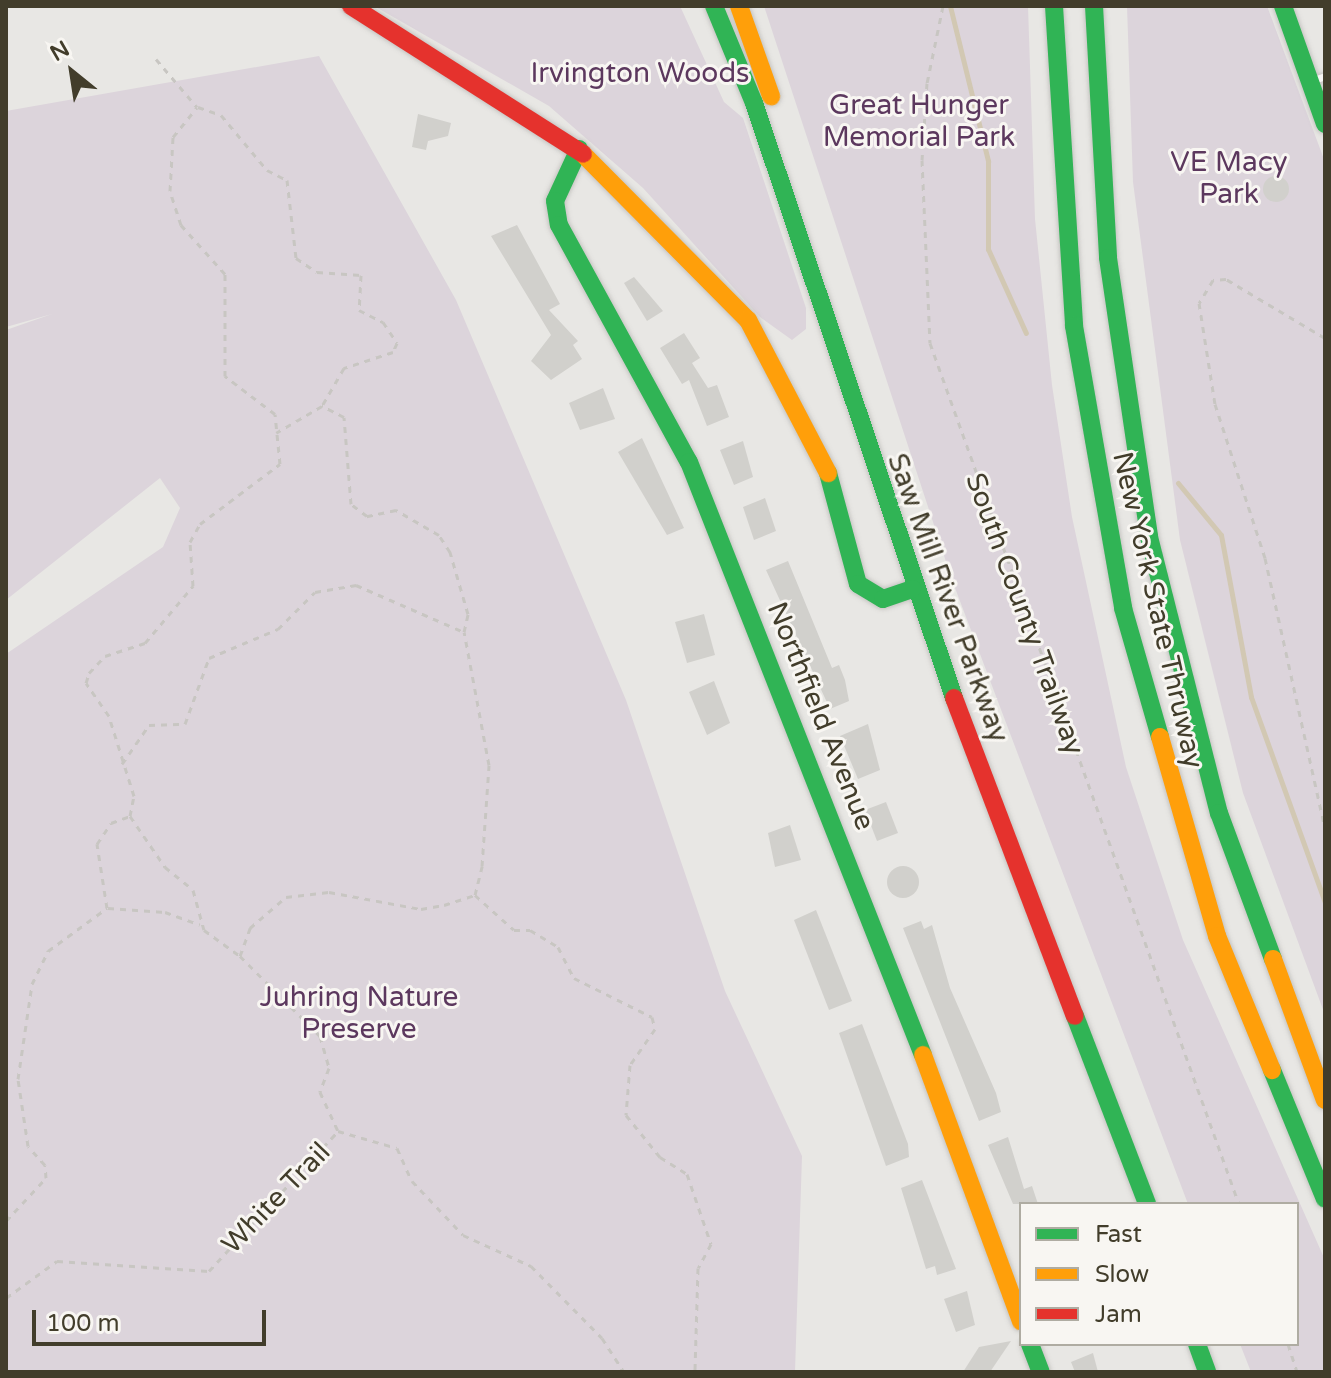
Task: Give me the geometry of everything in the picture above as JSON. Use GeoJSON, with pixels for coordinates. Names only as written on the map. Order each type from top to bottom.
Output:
{"type":"FeatureCollection","features":[{"type":"Feature","properties":{"kind":"main road"},"geometry":{"type":"LineString","coordinates":[[351,6],[486,82],[579,149],[645,207],[748,320],[818,446],[861,588],[883,599],[912,589]]}},
{"type":"Feature","properties":{"kind":"main road","name":"Saw Mill River Parkway"},"geometry":{"type":"LineString","coordinates":[[714,6],[754,103],[912,589],[1146,1202]]}},
{"type":"Feature","properties":{"kind":"main road","name":"Saw Mill River Parkway"},"geometry":{"type":"LineString","coordinates":[[739,6],[907,520],[1064,926]]}},
{"type":"Feature","properties":{"kind":"main road","name":"New York State Thruway"},"geometry":{"type":"LineString","coordinates":[[1054,6],[1074,326],[1123,608],[1208,910],[1325,1199]]}},
{"type":"Feature","properties":{"kind":"main road","name":"New York State Thruway"},"geometry":{"type":"LineString","coordinates":[[1094,6],[1111,286],[1149,537],[1219,813],[1325,1100]]}},
{"type":"Feature","properties":{"kind":"main road"},"geometry":{"type":"LineString","coordinates":[[1283,6],[1317,79],[1325,124]]}},
{"type":"Feature","properties":{"kind":"main road","name":"Northfield Avenue"},"geometry":{"type":"LineString","coordinates":[[579,149],[555,201],[559,225],[689,462],[949,1120],[1019,1316]]}},
{"type":"Feature","properties":{"kind":"main road"},"geometry":{"type":"LineString","coordinates":[[1115,1058],[1166,1202]]}},
{"type":"Feature","properties":{"kind":"main road"},"geometry":{"type":"LineString","coordinates":[[1031,1346],[1041,1372]]}},
{"type":"Feature","properties":{"kind":"main road"},"geometry":{"type":"LineString","coordinates":[[1198,1346],[1207,1372]]}},
{"type":"Feature","properties":{"kind":"main road"},"geometry":{"type":"LineString","coordinates":[[1218,1346],[1227,1372]]}},
{"type":"Feature","properties":{"kind":"path","name":"South County Trailway"},"geometry":{"type":"LineString","coordinates":[[943,6],[922,160],[930,343],[1238,1202]]}},
{"type":"Feature","properties":{"kind":"path"},"geometry":{"type":"LineString","coordinates":[[156,59],[197,107],[221,115],[267,170],[287,180],[296,258],[317,272],[361,275],[359,310],[383,322],[397,343],[333,376],[322,406],[276,433]]}},
{"type":"Feature","properties":{"kind":"path"},"geometry":{"type":"LineString","coordinates":[[197,107],[173,137],[170,191],[181,225],[230,286],[225,376],[275,414],[280,464],[200,524],[190,542],[193,586],[145,643],[105,656],[89,673],[86,683],[109,716],[134,796],[130,816],[165,867],[193,890],[200,925]]}},
{"type":"Feature","properties":{"kind":"path"},"geometry":{"type":"LineString","coordinates":[[1325,338],[1226,279],[1213,280],[1199,303],[1204,358],[1265,558],[1325,829]]}},
{"type":"Feature","properties":{"kind":"path"},"geometry":{"type":"LineString","coordinates":[[322,406],[344,417],[351,504],[367,516],[396,510],[439,535],[450,552],[468,614],[464,632],[489,765],[475,895]]}},
{"type":"Feature","properties":{"kind":"path"},"geometry":{"type":"LineString","coordinates":[[122,764],[149,725],[185,724],[209,658],[229,656],[278,629],[315,592],[356,585],[464,632]]}},
{"type":"Feature","properties":{"kind":"path"},"geometry":{"type":"LineString","coordinates":[[6,1221],[46,1178],[45,1165],[28,1146],[18,1079],[32,984],[48,951],[107,908],[97,844],[111,823],[130,816]]}},
{"type":"Feature","properties":{"kind":"path"},"geometry":{"type":"LineString","coordinates":[[240,956],[250,928],[286,897],[329,892],[421,909],[475,895]]}},
{"type":"Feature","properties":{"kind":"path"},"geometry":{"type":"LineString","coordinates":[[475,895],[514,930],[530,930],[558,947],[574,978],[652,1017],[655,1029],[630,1065],[626,1115],[660,1157],[687,1174],[711,1244],[700,1259],[695,1372]]}},
{"type":"Feature","properties":{"kind":"path","name":"White Trail"},"geometry":{"type":"LineString","coordinates":[[6,1298],[57,1261],[209,1271],[338,1131],[320,1092],[329,1068],[320,1036],[240,956],[200,925],[165,912],[107,908]]}},
{"type":"Feature","properties":{"kind":"path"},"geometry":{"type":"LineString","coordinates":[[338,1131],[397,1148],[412,1181],[463,1235],[531,1266],[602,1338],[624,1372]]}},
{"type":"Feature","properties":{"kind":"path"},"geometry":{"type":"LineString","coordinates":[[1289,1346],[1297,1372]]}},
{"type":"Feature","properties":{"kind":"green space","name":"Irvington Woods"},"geometry":{"type":"Polygon","coordinates":[[[374,6],[680,6],[724,102],[743,118],[806,308],[806,329],[792,340],[760,317],[643,188],[549,106],[374,6]]]}},
{"type":"Feature","properties":{"kind":"green space","name":"Great Hunger Memorial Park"},"geometry":{"type":"Polygon","coordinates":[[[764,6],[1028,6],[1035,219],[1052,385],[1072,517],[1126,767],[1183,940],[1325,1260],[1325,1372],[1251,1372],[1241,1346],[1299,1346],[1299,1202],[1187,1202],[952,580],[764,6]]]}},
{"type":"Feature","properties":{"kind":"green space","name":"VE Macy Park"},"geometry":{"type":"Polygon","coordinates":[[[1127,6],[1267,6],[1325,162],[1325,1015],[1243,793],[1180,540],[1133,182],[1127,6]]]}},
{"type":"Feature","properties":{"kind":"green space","name":"Juhring Nature Preserve"},"geometry":{"type":"Polygon","coordinates":[[[319,56],[456,300],[626,700],[725,991],[802,1156],[795,1372],[6,1372],[6,654],[163,547],[180,508],[160,478],[6,600],[6,330],[52,314],[6,327],[6,111],[319,56]]]}},
{"type":"Feature","properties":{"kind":"building"},"geometry":{"type":"Polygon","coordinates":[[[418,114],[451,123],[448,136],[428,141],[426,150],[412,147],[418,114]]]}},
{"type":"Feature","properties":{"kind":"building"},"geometry":{"type":"Polygon","coordinates":[[[1276,176],[1286,179],[1289,189],[1286,199],[1276,202],[1266,199],[1263,189],[1266,179],[1276,176]]]}},
{"type":"Feature","properties":{"kind":"building"},"geometry":{"type":"Polygon","coordinates":[[[517,225],[560,304],[549,310],[578,341],[573,345],[582,359],[551,380],[531,361],[551,335],[491,236],[517,225]]]}},
{"type":"Feature","properties":{"kind":"building"},"geometry":{"type":"Polygon","coordinates":[[[634,277],[663,311],[647,321],[624,283],[634,277]]]}},
{"type":"Feature","properties":{"kind":"building"},"geometry":{"type":"Polygon","coordinates":[[[684,333],[700,358],[692,363],[708,388],[717,385],[729,417],[707,426],[689,380],[682,384],[660,348],[684,333]]]}},
{"type":"Feature","properties":{"kind":"building"},"geometry":{"type":"Polygon","coordinates":[[[603,388],[615,419],[580,430],[569,403],[603,388]]]}},
{"type":"Feature","properties":{"kind":"building"},"geometry":{"type":"Polygon","coordinates":[[[642,438],[684,528],[667,535],[618,452],[642,438]]]}},
{"type":"Feature","properties":{"kind":"building"},"geometry":{"type":"Polygon","coordinates":[[[743,441],[753,477],[734,485],[720,450],[743,441]]]}},
{"type":"Feature","properties":{"kind":"building"},"geometry":{"type":"Polygon","coordinates":[[[765,498],[776,531],[754,540],[743,507],[765,498]]]}},
{"type":"Feature","properties":{"kind":"building"},"geometry":{"type":"Polygon","coordinates":[[[788,561],[832,668],[839,665],[845,680],[849,701],[830,709],[766,570],[788,561]]]}},
{"type":"Feature","properties":{"kind":"building"},"geometry":{"type":"Polygon","coordinates":[[[704,614],[715,655],[687,663],[675,622],[704,614]]]}},
{"type":"Feature","properties":{"kind":"building"},"geometry":{"type":"Polygon","coordinates":[[[714,681],[730,723],[707,735],[689,692],[714,681]]]}},
{"type":"Feature","properties":{"kind":"building"},"geometry":{"type":"Polygon","coordinates":[[[868,724],[880,770],[858,779],[840,736],[868,724]]]}},
{"type":"Feature","properties":{"kind":"building"},"geometry":{"type":"Polygon","coordinates":[[[886,802],[898,833],[877,841],[865,810],[886,802]]]}},
{"type":"Feature","properties":{"kind":"building"},"geometry":{"type":"Polygon","coordinates":[[[790,825],[801,860],[775,867],[768,833],[790,825]]]}},
{"type":"Feature","properties":{"kind":"building"},"geometry":{"type":"Polygon","coordinates":[[[903,866],[915,870],[919,882],[915,894],[903,898],[891,894],[887,882],[891,870],[903,866]]]}},
{"type":"Feature","properties":{"kind":"building"},"geometry":{"type":"Polygon","coordinates":[[[816,910],[852,1001],[829,1010],[794,920],[816,910]]]}},
{"type":"Feature","properties":{"kind":"building"},"geometry":{"type":"Polygon","coordinates":[[[921,921],[924,929],[932,925],[950,988],[996,1093],[1001,1112],[979,1121],[903,928],[921,921]]]}},
{"type":"Feature","properties":{"kind":"building"},"geometry":{"type":"Polygon","coordinates":[[[862,1024],[908,1144],[909,1157],[886,1166],[839,1033],[862,1024]]]}},
{"type":"Feature","properties":{"kind":"building"},"geometry":{"type":"Polygon","coordinates":[[[1008,1137],[1024,1189],[1032,1186],[1037,1202],[1013,1204],[988,1145],[1008,1137]]]}},
{"type":"Feature","properties":{"kind":"building"},"geometry":{"type":"Polygon","coordinates":[[[922,1180],[956,1269],[937,1275],[935,1266],[926,1269],[901,1188],[922,1180]]]}},
{"type":"Feature","properties":{"kind":"building"},"geometry":{"type":"Polygon","coordinates":[[[967,1291],[975,1325],[956,1332],[944,1299],[967,1291]]]}},
{"type":"Feature","properties":{"kind":"building"},"geometry":{"type":"Polygon","coordinates":[[[1011,1341],[990,1372],[963,1372],[979,1347],[1011,1341]]]}},
{"type":"Feature","properties":{"kind":"building"},"geometry":{"type":"Polygon","coordinates":[[[1093,1353],[1098,1372],[1075,1372],[1071,1362],[1093,1353]]]}},
{"type":"Feature","properties":{"kind":"waterway"},"geometry":{"type":"LineString","coordinates":[[950,6],[988,161],[988,249],[1026,333]]}},
{"type":"Feature","properties":{"kind":"waterway"},"geometry":{"type":"LineString","coordinates":[[1178,483],[1221,535],[1251,697],[1325,902]]}},
{"type":"Feature","properties":{"kind":"traffic: fast"},"geometry":{"type":"LineString","coordinates":[[714,6],[754,103],[954,698]]}},
{"type":"Feature","properties":{"kind":"traffic: fast"},"geometry":{"type":"LineString","coordinates":[[1054,6],[1074,326],[1123,608],[1160,737]]}},
{"type":"Feature","properties":{"kind":"traffic: fast"},"geometry":{"type":"LineString","coordinates":[[1094,6],[1108,258],[1149,537],[1219,813],[1273,959]]}},
{"type":"Feature","properties":{"kind":"traffic: fast"},"geometry":{"type":"LineString","coordinates":[[1283,6],[1325,124]]}},
{"type":"Feature","properties":{"kind":"traffic: fast"},"geometry":{"type":"LineString","coordinates":[[579,149],[555,201],[559,225],[689,462],[923,1055]]}},
{"type":"Feature","properties":{"kind":"traffic: fast"},"geometry":{"type":"LineString","coordinates":[[828,473],[858,584],[883,599],[912,589]]}},
{"type":"Feature","properties":{"kind":"traffic: fast"},"geometry":{"type":"LineString","coordinates":[[1075,1016],[1146,1202]]}},
{"type":"Feature","properties":{"kind":"traffic: fast"},"geometry":{"type":"LineString","coordinates":[[1272,1070],[1325,1199]]}},
{"type":"Feature","properties":{"kind":"traffic: fast"},"geometry":{"type":"LineString","coordinates":[[1031,1346],[1041,1372]]}},
{"type":"Feature","properties":{"kind":"traffic: fast"},"geometry":{"type":"LineString","coordinates":[[1198,1346],[1207,1372]]}},
{"type":"Feature","properties":{"kind":"traffic: slow"},"geometry":{"type":"LineString","coordinates":[[739,6],[771,96]]}},
{"type":"Feature","properties":{"kind":"traffic: slow"},"geometry":{"type":"LineString","coordinates":[[583,154],[748,320],[828,473]]}},
{"type":"Feature","properties":{"kind":"traffic: slow"},"geometry":{"type":"LineString","coordinates":[[1160,737],[1217,936],[1272,1070]]}},
{"type":"Feature","properties":{"kind":"traffic: slow"},"geometry":{"type":"LineString","coordinates":[[1273,959],[1325,1100]]}},
{"type":"Feature","properties":{"kind":"traffic: slow"},"geometry":{"type":"LineString","coordinates":[[923,1055],[1019,1317]]}},
{"type":"Feature","properties":{"kind":"traffic: jam"},"geometry":{"type":"LineString","coordinates":[[351,6],[583,154]]}},
{"type":"Feature","properties":{"kind":"traffic: jam"},"geometry":{"type":"LineString","coordinates":[[954,698],[1075,1016]]}}]}
